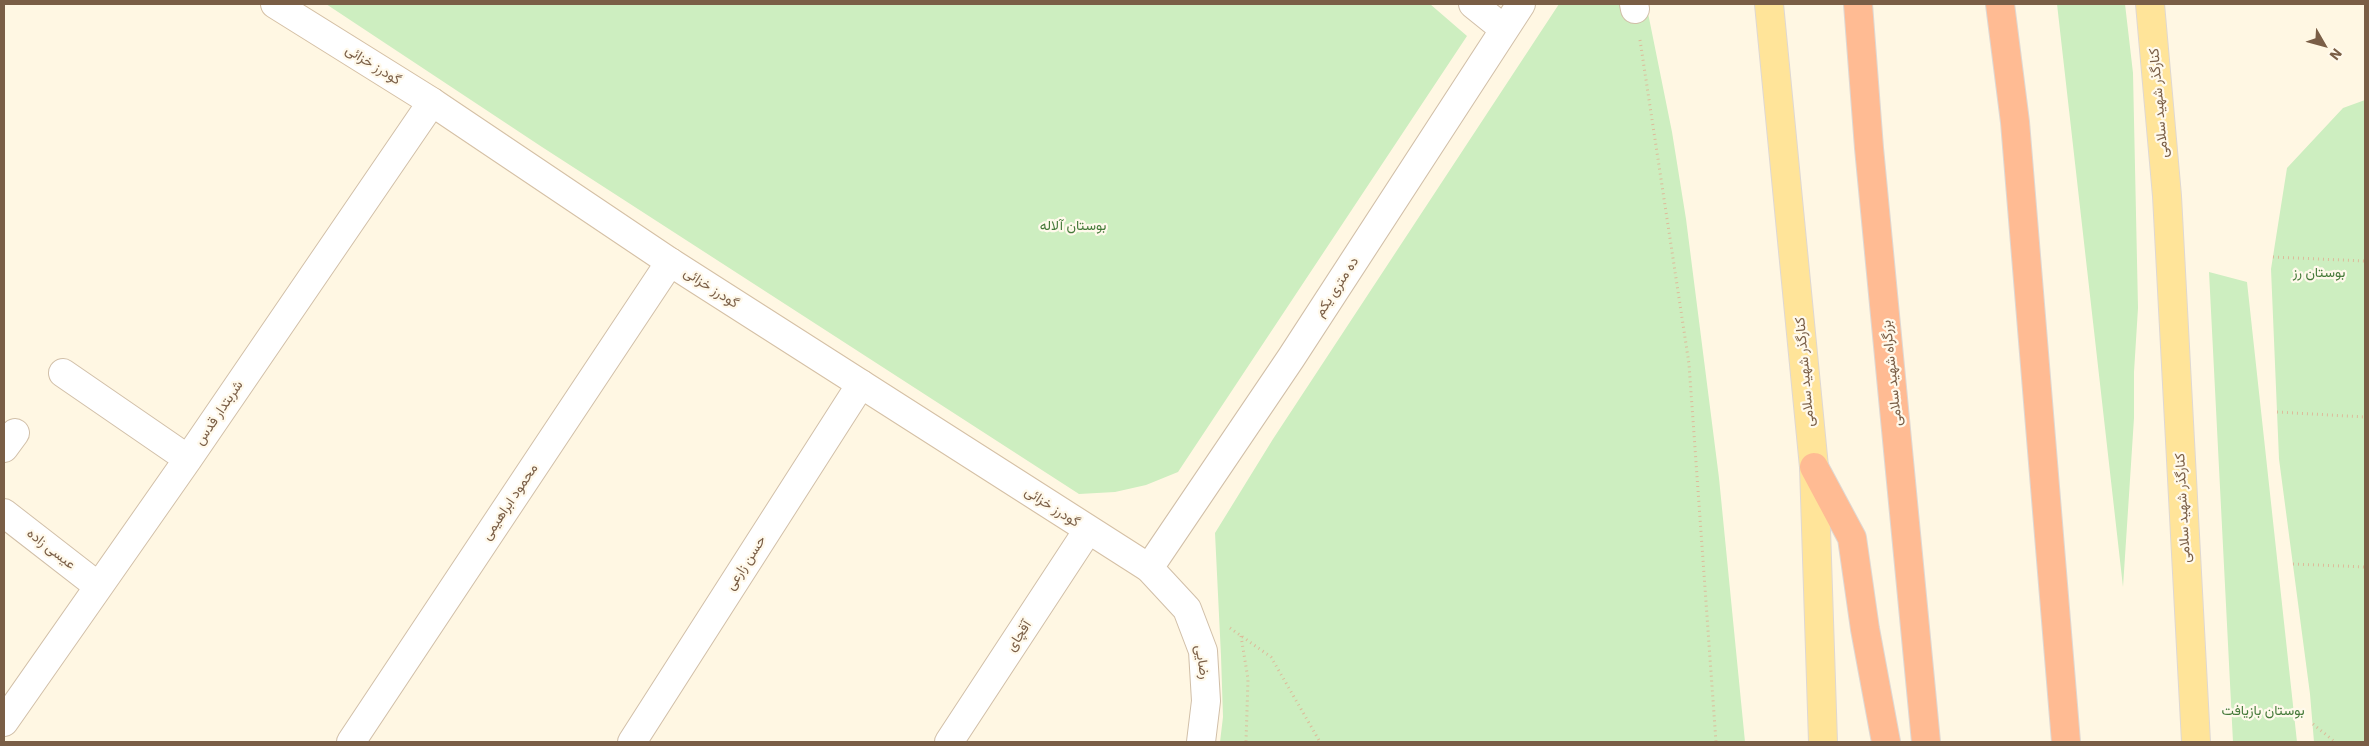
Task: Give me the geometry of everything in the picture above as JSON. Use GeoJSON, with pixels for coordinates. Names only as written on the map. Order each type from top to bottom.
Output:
{"type":"FeatureCollection","features":[{"type":"Feature","properties":{"kind":"highway","name":"بزرگراه شهید سلامی"},"geometry":{"type":"LineString","coordinates":[[1858,4],[1869,148],[1926,742]]}},
{"type":"Feature","properties":{"kind":"highway"},"geometry":{"type":"LineString","coordinates":[[2000,4],[2015,122],[2066,742]]}},
{"type":"Feature","properties":{"kind":"highway"},"geometry":{"type":"LineString","coordinates":[[1814,467],[1852,538],[1865,629],[1886,742]]}},
{"type":"Feature","properties":{"kind":"main road","name":"کنارگذر شهید سلامی"},"geometry":{"type":"LineString","coordinates":[[1769,4],[1814,467],[1823,742]]}},
{"type":"Feature","properties":{"kind":"main road","name":"کنارگذر شهید سلامی"},"geometry":{"type":"LineString","coordinates":[[2150,4],[2167,196],[2196,742]]}},
{"type":"Feature","properties":{"kind":"street","name":"گودرز خزائی"},"geometry":{"type":"LineString","coordinates":[[275,4],[432,102],[670,262],[1150,568]]}},
{"type":"Feature","properties":{"kind":"street"},"geometry":{"type":"LineString","coordinates":[[1473,4],[1504,30]]}},
{"type":"Feature","properties":{"kind":"street","name":"ده متری یکم"},"geometry":{"type":"LineString","coordinates":[[1150,568],[1291,358],[1521,4]]}},
{"type":"Feature","properties":{"kind":"street","name":"شربتدار قدس"},"geometry":{"type":"LineString","coordinates":[[4,722],[188,459],[432,102]]}},
{"type":"Feature","properties":{"kind":"street","name":"محمود ابراهیمی"},"geometry":{"type":"LineString","coordinates":[[351,742],[670,262]]}},
{"type":"Feature","properties":{"kind":"street"},"geometry":{"type":"LineString","coordinates":[[63,373],[188,459]]}},
{"type":"Feature","properties":{"kind":"street","name":"حسن زارعی"},"geometry":{"type":"LineString","coordinates":[[632,742],[861,384]]}},
{"type":"Feature","properties":{"kind":"street","name":"عيسی زاده"},"geometry":{"type":"LineString","coordinates":[[4,513],[98,586]]}},
{"type":"Feature","properties":{"kind":"street","name":"آقچای"},"geometry":{"type":"LineString","coordinates":[[951,741],[1088,530]]}},
{"type":"Feature","properties":{"kind":"street","name":"رضایی"},"geometry":{"type":"LineString","coordinates":[[1150,568],[1187,609],[1203,651],[1206,701],[1201,742]]}},
{"type":"Feature","properties":{"kind":"path"},"geometry":{"type":"LineString","coordinates":[[1634,7],[1689,364],[1716,742]]}},
{"type":"Feature","properties":{"kind":"path"},"geometry":{"type":"LineString","coordinates":[[2273,257],[2365,261]]}},
{"type":"Feature","properties":{"kind":"path"},"geometry":{"type":"LineString","coordinates":[[2277,412],[2365,416]]}},
{"type":"Feature","properties":{"kind":"path"},"geometry":{"type":"LineString","coordinates":[[2293,564],[2365,567]]}},
{"type":"Feature","properties":{"kind":"path"},"geometry":{"type":"LineString","coordinates":[[1226,625],[1271,657],[1320,742]]}},
{"type":"Feature","properties":{"kind":"path"},"geometry":{"type":"LineString","coordinates":[[1241,636],[1248,679],[1246,742]]}},
{"type":"Feature","properties":{"kind":"path"},"geometry":{"type":"LineString","coordinates":[[2313,724],[2335,742]]}},
{"type":"Feature","properties":{"kind":"green space","name":"بوستان آلاله"},"geometry":{"type":"Polygon","coordinates":[[[326,4],[1430,4],[1467,36],[1178,472],[1146,485],[1115,492],[1079,494],[542,147],[326,4]]]}},
{"type":"Feature","properties":{"kind":"green space"},"geometry":{"type":"Polygon","coordinates":[[[1559,4],[1643,4],[1648,13],[1672,132],[1686,219],[1719,478],[1745,742],[1220,742],[1223,717],[1215,533],[1273,439],[1559,4]]]}},
{"type":"Feature","properties":{"kind":"green space"},"geometry":{"type":"Polygon","coordinates":[[[2057,4],[2125,4],[2133,73],[2138,308],[2134,372],[2134,418],[2123,587],[2057,4]]]}},
{"type":"Feature","properties":{"kind":"green space","name":"بوستان رز"},"geometry":{"type":"Polygon","coordinates":[[[2365,100],[2365,742],[2314,742],[2310,694],[2279,459],[2271,269],[2287,168],[2343,108],[2365,100]]]}},
{"type":"Feature","properties":{"kind":"green space","name":"بوستان بازیافت"},"geometry":{"type":"Polygon","coordinates":[[[2209,272],[2247,282],[2297,742],[2233,742],[2209,272]]]}}]}
